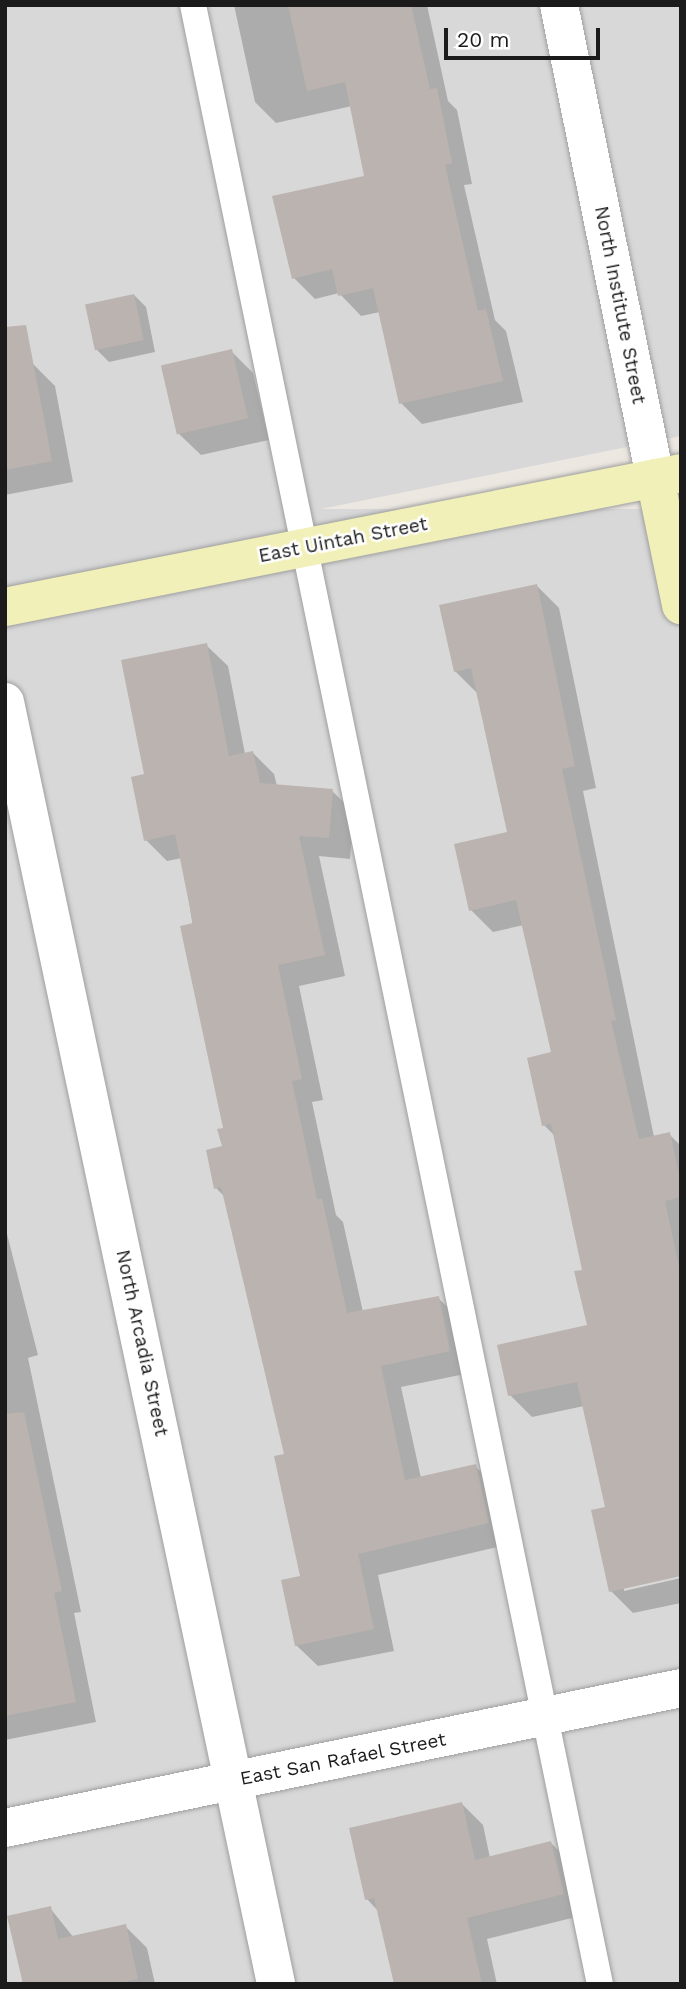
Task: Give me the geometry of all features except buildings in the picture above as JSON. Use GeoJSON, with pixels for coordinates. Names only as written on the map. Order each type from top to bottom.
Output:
{"type":"FeatureCollection","features":[{"type":"Feature","properties":{"kind":"main road","name":"East Uintah Street"},"geometry":{"type":"LineString","coordinates":[[5,607],[668,476]]}},
{"type":"Feature","properties":{"kind":"main road","name":"North Institute Street"},"geometry":{"type":"LineString","coordinates":[[668,476],[681,605]]}},
{"type":"Feature","properties":{"kind":"street","name":"North Institute Street"},"geometry":{"type":"LineString","coordinates":[[559,5],[668,476]]}},
{"type":"Feature","properties":{"kind":"street","name":"North Arcadia Street"},"geometry":{"type":"LineString","coordinates":[[5,702],[276,1984]]}},
{"type":"Feature","properties":{"kind":"street","name":"East San Rafael Street"},"geometry":{"type":"LineString","coordinates":[[5,1828],[547,1718],[681,1688]]}},
{"type":"Feature","properties":{"kind":"lane"},"geometry":{"type":"LineString","coordinates":[[193,5],[301,549],[547,1718],[600,1984]]}},
{"type":"Feature","properties":{"kind":"shaded area"},"geometry":{"type":"Polygon","coordinates":[[[5,5],[681,5],[681,436],[5,573],[5,5]]]}},
{"type":"Feature","properties":{"kind":"shaded area"},"geometry":{"type":"Polygon","coordinates":[[[5,509],[681,509],[681,1984],[5,1984],[5,509]]]}}]}
